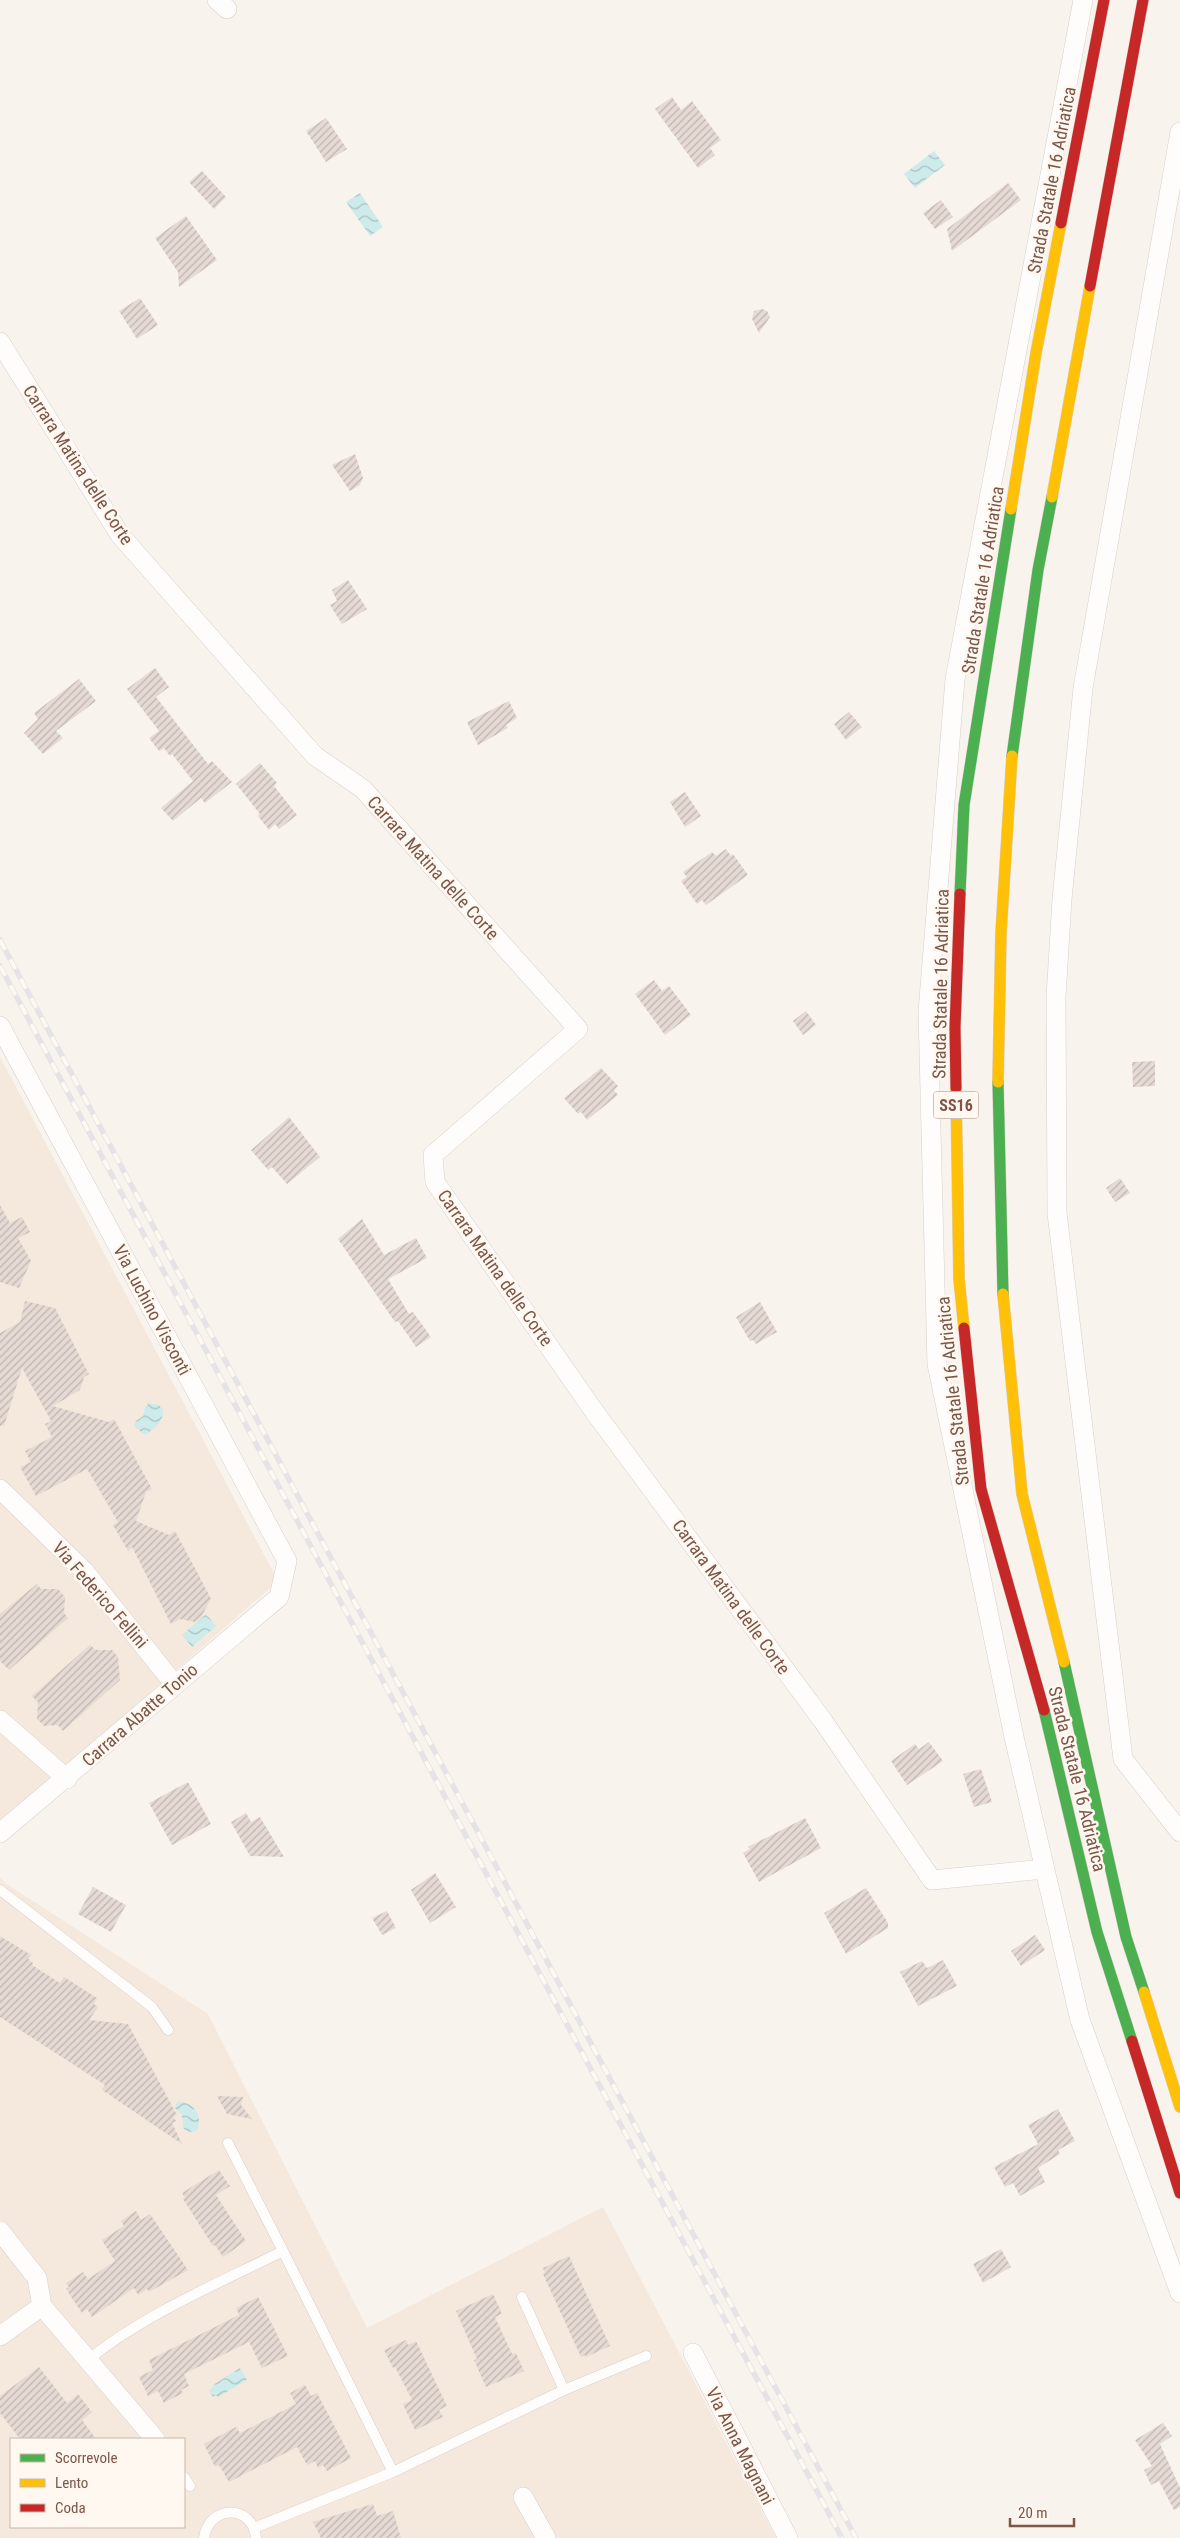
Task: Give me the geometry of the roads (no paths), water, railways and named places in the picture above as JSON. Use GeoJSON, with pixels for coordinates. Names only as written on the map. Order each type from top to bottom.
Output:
{"type":"FeatureCollection","features":[{"type":"Feature","properties":{"kind":"highway","name":"Strada Statale 16 Adriatica"},"geometry":{"type":"LineString","coordinates":[[1104,0],[1036,353],[964,805],[955,1027],[959,1279],[981,1489],[1044,1710],[1097,1932],[1180,2192]]}},
{"type":"Feature","properties":{"kind":"highway","name":"Strada Statale 16 Adriatica"},"geometry":{"type":"LineString","coordinates":[[1143,0],[1038,570],[1012,751],[1001,934],[997,1119],[1003,1308],[1022,1494],[1067,1674],[1126,1937],[1180,2107]]}},
{"type":"Feature","properties":{"kind":"street"},"geometry":{"type":"LineString","coordinates":[[1083,0],[955,679],[928,1012],[937,1364],[1014,1737],[1080,2020],[1180,2293]]}},
{"type":"Feature","properties":{"kind":"street"},"geometry":{"type":"LineString","coordinates":[[1180,132],[1083,688],[1062,899],[1056,998],[1057,1213],[1123,1759],[1180,1832]]}},
{"type":"Feature","properties":{"kind":"street","name":"Carrara Matina delle Corte"},"geometry":{"type":"LineString","coordinates":[[0,342],[120,535],[315,756],[363,789],[578,1029],[433,1155],[435,1182],[591,1407],[823,1721],[932,1880],[1045,1869]]}},
{"type":"Feature","properties":{"kind":"street","name":"Via Luchino Visconti"},"geometry":{"type":"LineString","coordinates":[[0,1026],[287,1561],[279,1597]]}},
{"type":"Feature","properties":{"kind":"street","name":"Via Federico Fellini"},"geometry":{"type":"LineString","coordinates":[[0,1489],[84,1571],[175,1684]]}},
{"type":"Feature","properties":{"kind":"street","name":"Carrara Abatte Tonio"},"geometry":{"type":"LineString","coordinates":[[0,1833],[67,1779],[175,1684],[279,1597]]}},
{"type":"Feature","properties":{"kind":"street"},"geometry":{"type":"LineString","coordinates":[[0,1720],[67,1779]]}},
{"type":"Feature","properties":{"kind":"street"},"geometry":{"type":"LineString","coordinates":[[0,2231],[37,2278],[42,2306],[154,2438]]}},
{"type":"Feature","properties":{"kind":"street"},"geometry":{"type":"LineString","coordinates":[[0,2336],[42,2306]]}},
{"type":"Feature","properties":{"kind":"street","name":"Via Anna Magnani"},"geometry":{"type":"LineString","coordinates":[[693,2353],[788,2538]]}},
{"type":"Feature","properties":{"kind":"street"},"geometry":{"type":"LineString","coordinates":[[523,2497],[546,2538]]}},
{"type":"Feature","properties":{"kind":"lane"},"geometry":{"type":"LineString","coordinates":[[0,1890],[152,2007],[168,2030]]}},
{"type":"Feature","properties":{"kind":"lane"},"geometry":{"type":"LineString","coordinates":[[228,2143],[393,2472]]}},
{"type":"Feature","properties":{"kind":"lane"},"geometry":{"type":"LineString","coordinates":[[89,2359],[118,2336],[283,2251]]}},
{"type":"Feature","properties":{"kind":"lane"},"geometry":{"type":"LineString","coordinates":[[522,2297],[564,2390]]}},
{"type":"Feature","properties":{"kind":"lane"},"geometry":{"type":"LineString","coordinates":[[204,2538],[209,2523],[222,2514],[230,2512],[244,2516],[255,2533],[393,2472],[564,2390],[646,2356]]}},
{"type":"Feature","properties":{"kind":"water"},"geometry":{"type":"Polygon","coordinates":[[[934,151],[945,165],[915,188],[904,174],[934,151]]]}},
{"type":"Feature","properties":{"kind":"water"},"geometry":{"type":"Polygon","coordinates":[[[360,193],[383,227],[370,236],[346,202],[360,193]]]}},
{"type":"Feature","properties":{"kind":"water"},"geometry":{"type":"Polygon","coordinates":[[[149,1403],[159,1405],[163,1410],[163,1415],[158,1425],[145,1435],[134,1426],[136,1421],[143,1416],[145,1407],[149,1403]]]}},
{"type":"Feature","properties":{"kind":"water"},"geometry":{"type":"Polygon","coordinates":[[[206,1614],[216,1626],[192,1647],[182,1635],[206,1614]]]}},
{"type":"Feature","properties":{"kind":"water"},"geometry":{"type":"Polygon","coordinates":[[[177,2102],[188,2104],[196,2111],[199,2121],[196,2131],[188,2132],[183,2128],[182,2115],[175,2108],[177,2102]]]}},
{"type":"Feature","properties":{"kind":"water"},"geometry":{"type":"Polygon","coordinates":[[[240,2368],[247,2380],[218,2397],[216,2395],[213,2397],[209,2390],[213,2385],[240,2368]]]}},
{"type":"Feature","properties":{"kind":"railway"},"geometry":{"type":"LineString","coordinates":[[0,940],[856,2538]]}},
{"type":"Feature","properties":{"kind":"railway"},"geometry":{"type":"LineString","coordinates":[[0,966],[842,2538]]}}]}
